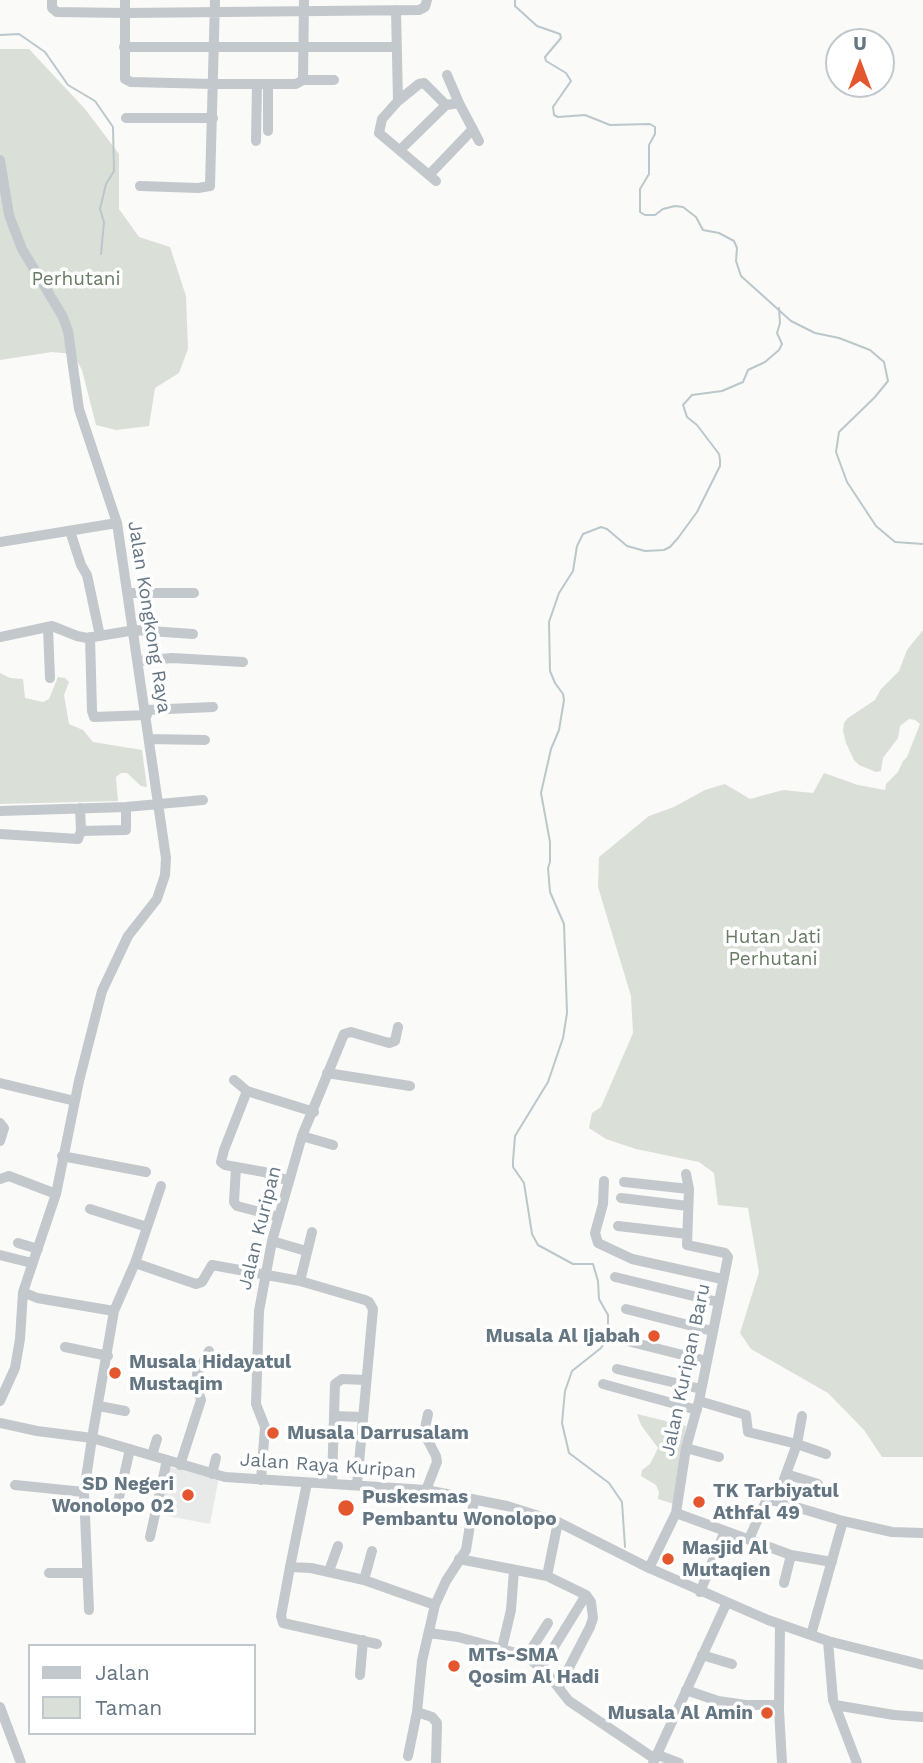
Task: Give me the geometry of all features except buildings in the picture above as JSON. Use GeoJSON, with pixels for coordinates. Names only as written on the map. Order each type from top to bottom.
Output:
{"type":"FeatureCollection","features":[{"type":"Feature","properties":{"kind":"street"},"geometry":{"type":"LineString","coordinates":[[52,0],[52,8],[57,12],[125,13],[215,5],[422,9],[427,0]]}},
{"type":"Feature","properties":{"kind":"street"},"geometry":{"type":"LineString","coordinates":[[125,0],[123,76],[128,81],[296,84],[303,80],[334,80]]}},
{"type":"Feature","properties":{"kind":"street"},"geometry":{"type":"LineString","coordinates":[[140,186],[210,186],[215,5]]}},
{"type":"Feature","properties":{"kind":"street"},"geometry":{"type":"LineString","coordinates":[[303,80],[304,5]]}},
{"type":"Feature","properties":{"kind":"street"},"geometry":{"type":"LineString","coordinates":[[396,10],[398,101]]}},
{"type":"Feature","properties":{"kind":"street"},"geometry":{"type":"LineString","coordinates":[[124,47],[396,47]]}},
{"type":"Feature","properties":{"kind":"street"},"geometry":{"type":"LineString","coordinates":[[447,75],[479,141]]}},
{"type":"Feature","properties":{"kind":"street"},"geometry":{"type":"LineString","coordinates":[[446,105],[427,85],[421,83],[398,101],[382,120],[380,132],[432,178],[473,129]]}},
{"type":"Feature","properties":{"kind":"street"},"geometry":{"type":"LineString","coordinates":[[263,84],[268,131]]}},
{"type":"Feature","properties":{"kind":"street"},"geometry":{"type":"LineString","coordinates":[[256,141],[263,84]]}},
{"type":"Feature","properties":{"kind":"street"},"geometry":{"type":"LineString","coordinates":[[400,150],[446,105],[459,103]]}},
{"type":"Feature","properties":{"kind":"street"},"geometry":{"type":"LineString","coordinates":[[125,118],[213,118]]}},
{"type":"Feature","properties":{"kind":"street","name":"Jalan Kongkong Raya"},"geometry":{"type":"LineString","coordinates":[[0,160],[9,215],[22,249],[38,280],[63,317],[68,331],[79,409],[117,523],[135,630],[166,858],[157,899],[128,936],[107,979],[91,1027],[56,1194],[23,1292],[15,1368],[0,1401]]}},
{"type":"Feature","properties":{"kind":"street"},"geometry":{"type":"LineString","coordinates":[[0,542],[117,523]]}},
{"type":"Feature","properties":{"kind":"street"},"geometry":{"type":"LineString","coordinates":[[69,531],[87,575],[95,637],[94,717],[214,706]]}},
{"type":"Feature","properties":{"kind":"street"},"geometry":{"type":"LineString","coordinates":[[129,593],[194,593]]}},
{"type":"Feature","properties":{"kind":"street"},"geometry":{"type":"LineString","coordinates":[[0,637],[57,627],[77,636],[95,637],[135,630],[193,634]]}},
{"type":"Feature","properties":{"kind":"street"},"geometry":{"type":"LineString","coordinates":[[48,628],[50,678]]}},
{"type":"Feature","properties":{"kind":"street"},"geometry":{"type":"LineString","coordinates":[[139,661],[182,658],[243,662]]}},
{"type":"Feature","properties":{"kind":"street"},"geometry":{"type":"LineString","coordinates":[[149,739],[205,740]]}},
{"type":"Feature","properties":{"kind":"street"},"geometry":{"type":"LineString","coordinates":[[0,811],[126,807],[203,800]]}},
{"type":"Feature","properties":{"kind":"street"},"geometry":{"type":"LineString","coordinates":[[81,831],[126,830],[126,807]]}},
{"type":"Feature","properties":{"kind":"street"},"geometry":{"type":"LineString","coordinates":[[0,834],[75,839],[80,837],[81,831],[80,808]]}},
{"type":"Feature","properties":{"kind":"street"},"geometry":{"type":"LineString","coordinates":[[14,835],[15,812]]}},
{"type":"Feature","properties":{"kind":"street","name":"Jalan Kuripan"},"geometry":{"type":"LineString","coordinates":[[261,1480],[265,1427],[256,1404],[259,1311],[272,1241],[302,1136],[344,1034],[351,1032],[389,1043],[394,1041],[398,1027]]}},
{"type":"Feature","properties":{"kind":"street"},"geometry":{"type":"LineString","coordinates":[[327,1073],[410,1086]]}},
{"type":"Feature","properties":{"kind":"street"},"geometry":{"type":"LineString","coordinates":[[234,1080],[247,1091],[314,1112]]}},
{"type":"Feature","properties":{"kind":"street"},"geometry":{"type":"LineString","coordinates":[[0,1083],[75,1101]]}},
{"type":"Feature","properties":{"kind":"street"},"geometry":{"type":"LineString","coordinates":[[247,1091],[221,1162],[289,1181]]}},
{"type":"Feature","properties":{"kind":"street"},"geometry":{"type":"LineString","coordinates":[[0,1123],[4,1128],[0,1141]]}},
{"type":"Feature","properties":{"kind":"street"},"geometry":{"type":"LineString","coordinates":[[302,1136],[333,1145]]}},
{"type":"Feature","properties":{"kind":"street"},"geometry":{"type":"LineString","coordinates":[[62,1156],[146,1172]]}},
{"type":"Feature","properties":{"kind":"street"},"geometry":{"type":"LineString","coordinates":[[236,1167],[234,1202],[237,1206],[279,1217]]}},
{"type":"Feature","properties":{"kind":"street"},"geometry":{"type":"LineString","coordinates":[[618,1226],[687,1234],[689,1189],[686,1174]]}},
{"type":"Feature","properties":{"kind":"street"},"geometry":{"type":"LineString","coordinates":[[0,1179],[9,1176],[56,1194]]}},
{"type":"Feature","properties":{"kind":"street"},"geometry":{"type":"LineString","coordinates":[[604,1181],[603,1204],[595,1233],[598,1243],[632,1259],[722,1279]]}},
{"type":"Feature","properties":{"kind":"street"},"geometry":{"type":"LineString","coordinates":[[624,1182],[689,1189]]}},
{"type":"Feature","properties":{"kind":"street"},"geometry":{"type":"LineString","coordinates":[[89,1610],[85,1492],[92,1438],[114,1311],[135,1263],[161,1186]]}},
{"type":"Feature","properties":{"kind":"street"},"geometry":{"type":"LineString","coordinates":[[621,1198],[688,1206]]}},
{"type":"Feature","properties":{"kind":"street"},"geometry":{"type":"LineString","coordinates":[[90,1209],[147,1227]]}},
{"type":"Feature","properties":{"kind":"street"},"geometry":{"type":"LineString","coordinates":[[300,1281],[312,1231]]}},
{"type":"Feature","properties":{"kind":"street","name":"Jalan Kuripan Baru"},"geometry":{"type":"LineString","coordinates":[[649,1568],[676,1513],[686,1448],[698,1406],[728,1255],[690,1248],[687,1234]]}},
{"type":"Feature","properties":{"kind":"street"},"geometry":{"type":"LineString","coordinates":[[272,1241],[306,1251]]}},
{"type":"Feature","properties":{"kind":"street"},"geometry":{"type":"LineString","coordinates":[[18,1242],[38,1249]]}},
{"type":"Feature","properties":{"kind":"street"},"geometry":{"type":"LineString","coordinates":[[0,1255],[32,1263]]}},
{"type":"Feature","properties":{"kind":"street"},"geometry":{"type":"LineString","coordinates":[[135,1263],[196,1284],[202,1282],[212,1265],[300,1281],[365,1300],[372,1305],[357,1485]]}},
{"type":"Feature","properties":{"kind":"street"},"geometry":{"type":"LineString","coordinates":[[615,1277],[718,1302]]}},
{"type":"Feature","properties":{"kind":"street"},"geometry":{"type":"LineString","coordinates":[[23,1292],[37,1298],[114,1311]]}},
{"type":"Feature","properties":{"kind":"street"},"geometry":{"type":"LineString","coordinates":[[626,1310],[712,1331]]}},
{"type":"Feature","properties":{"kind":"street"},"geometry":{"type":"LineString","coordinates":[[631,1342],[707,1361]]}},
{"type":"Feature","properties":{"kind":"street"},"geometry":{"type":"LineString","coordinates":[[65,1347],[108,1356]]}},
{"type":"Feature","properties":{"kind":"street"},"geometry":{"type":"LineString","coordinates":[[180,1465],[201,1400],[197,1374],[209,1351]]}},
{"type":"Feature","properties":{"kind":"street"},"geometry":{"type":"LineString","coordinates":[[617,1369],[701,1389]]}},
{"type":"Feature","properties":{"kind":"street"},"geometry":{"type":"LineString","coordinates":[[332,1483],[337,1381],[365,1380]]}},
{"type":"Feature","properties":{"kind":"street"},"geometry":{"type":"LineString","coordinates":[[603,1384],[746,1415],[748,1432],[826,1454]]}},
{"type":"Feature","properties":{"kind":"street"},"geometry":{"type":"LineString","coordinates":[[99,1406],[125,1410]]}},
{"type":"Feature","properties":{"kind":"street"},"geometry":{"type":"LineString","coordinates":[[426,1490],[437,1462],[424,1433],[428,1415]]}},
{"type":"Feature","properties":{"kind":"street"},"geometry":{"type":"LineString","coordinates":[[334,1416],[362,1418]]}},
{"type":"Feature","properties":{"kind":"street"},"geometry":{"type":"LineString","coordinates":[[776,1501],[797,1444],[802,1416]]}},
{"type":"Feature","properties":{"kind":"street","name":"Jalan Raya Kuripan"},"geometry":{"type":"LineString","coordinates":[[0,1423],[92,1438],[212,1474],[261,1480],[426,1490],[507,1506],[558,1522],[649,1568],[780,1625],[828,1641],[923,1665]]}},
{"type":"Feature","properties":{"kind":"street"},"geometry":{"type":"LineString","coordinates":[[152,1455],[158,1439]]}},
{"type":"Feature","properties":{"kind":"street"},"geometry":{"type":"LineString","coordinates":[[686,1448],[719,1457]]}},
{"type":"Feature","properties":{"kind":"street"},"geometry":{"type":"LineString","coordinates":[[117,1507],[130,1449]]}},
{"type":"Feature","properties":{"kind":"street"},"geometry":{"type":"LineString","coordinates":[[212,1474],[216,1458]]}},
{"type":"Feature","properties":{"kind":"street"},"geometry":{"type":"LineString","coordinates":[[150,1537],[167,1460]]}},
{"type":"Feature","properties":{"kind":"street"},"geometry":{"type":"LineString","coordinates":[[786,1474],[818,1483]]}},
{"type":"Feature","properties":{"kind":"street"},"geometry":{"type":"LineString","coordinates":[[307,1483],[281,1616],[283,1623],[377,1644]]}},
{"type":"Feature","properties":{"kind":"street"},"geometry":{"type":"LineString","coordinates":[[15,1485],[85,1492]]}},
{"type":"Feature","properties":{"kind":"street"},"geometry":{"type":"LineString","coordinates":[[408,1756],[417,1712],[422,1661],[435,1605],[466,1549],[474,1500]]}},
{"type":"Feature","properties":{"kind":"street"},"geometry":{"type":"LineString","coordinates":[[749,1539],[766,1501],[776,1501],[886,1531],[923,1532]]}},
{"type":"Feature","properties":{"kind":"street"},"geometry":{"type":"LineString","coordinates":[[676,1513],[791,1555],[832,1562]]}},
{"type":"Feature","properties":{"kind":"street"},"geometry":{"type":"LineString","coordinates":[[811,1635],[843,1521]]}},
{"type":"Feature","properties":{"kind":"street"},"geometry":{"type":"LineString","coordinates":[[547,1576],[558,1522]]}},
{"type":"Feature","properties":{"kind":"street"},"geometry":{"type":"LineString","coordinates":[[701,1592],[725,1531]]}},
{"type":"Feature","properties":{"kind":"street"},"geometry":{"type":"LineString","coordinates":[[329,1571],[338,1546]]}},
{"type":"Feature","properties":{"kind":"street"},"geometry":{"type":"LineString","coordinates":[[364,1580],[372,1551]]}},
{"type":"Feature","properties":{"kind":"street"},"geometry":{"type":"LineString","coordinates":[[784,1583],[791,1555]]}},
{"type":"Feature","properties":{"kind":"street"},"geometry":{"type":"LineString","coordinates":[[459,1559],[547,1576],[586,1595],[593,1611],[590,1628],[559,1687]]}},
{"type":"Feature","properties":{"kind":"street"},"geometry":{"type":"LineString","coordinates":[[290,1567],[329,1571],[364,1580],[435,1605]]}},
{"type":"Feature","properties":{"kind":"street"},"geometry":{"type":"LineString","coordinates":[[502,1648],[511,1610],[514,1570]]}},
{"type":"Feature","properties":{"kind":"street"},"geometry":{"type":"LineString","coordinates":[[49,1573],[87,1573]]}},
{"type":"Feature","properties":{"kind":"street"},"geometry":{"type":"LineString","coordinates":[[541,1668],[586,1595]]}},
{"type":"Feature","properties":{"kind":"street"},"geometry":{"type":"LineString","coordinates":[[655,1759],[727,1602]]}},
{"type":"Feature","properties":{"kind":"street"},"geometry":{"type":"LineString","coordinates":[[527,1656],[548,1623]]}},
{"type":"Feature","properties":{"kind":"street"},"geometry":{"type":"LineString","coordinates":[[780,1625],[779,1705],[782,1763]]}},
{"type":"Feature","properties":{"kind":"street"},"geometry":{"type":"LineString","coordinates":[[429,1633],[458,1637],[527,1656],[559,1687],[569,1701],[655,1759],[678,1763]]}},
{"type":"Feature","properties":{"kind":"street"},"geometry":{"type":"LineString","coordinates":[[360,1675],[363,1640]]}},
{"type":"Feature","properties":{"kind":"street"},"geometry":{"type":"LineString","coordinates":[[828,1641],[835,1705],[857,1763]]}},
{"type":"Feature","properties":{"kind":"street"},"geometry":{"type":"LineString","coordinates":[[702,1655],[732,1664]]}},
{"type":"Feature","properties":{"kind":"street"},"geometry":{"type":"LineString","coordinates":[[686,1690],[718,1701],[746,1706],[779,1705]]}},
{"type":"Feature","properties":{"kind":"street"},"geometry":{"type":"LineString","coordinates":[[835,1705],[894,1716],[923,1717]]}},
{"type":"Feature","properties":{"kind":"street"},"geometry":{"type":"LineString","coordinates":[[0,1707],[21,1763]]}},
{"type":"Feature","properties":{"kind":"street"},"geometry":{"type":"LineString","coordinates":[[417,1712],[432,1717],[437,1723],[436,1763]]}},
{"type":"Feature","properties":{"kind":"shaded area","name":"SD Negeri Wonolopo 02"},"geometry":{"type":"Polygon","coordinates":[[[167,1467],[219,1477],[210,1524],[157,1514],[167,1467]]]}},
{"type":"Feature","properties":{"kind":"green space","name":"Perhutani"},"geometry":{"type":"Polygon","coordinates":[[[0,49],[29,49],[85,109],[119,154],[119,209],[139,237],[170,247],[186,296],[188,349],[179,373],[155,388],[149,426],[116,430],[96,425],[82,370],[73,354],[52,352],[0,360],[0,49]]]}},
{"type":"Feature","properties":{"kind":"green space","name":"Hutan Jati Perhutani"},"geometry":{"type":"Polygon","coordinates":[[[923,630],[923,1457],[882,1457],[864,1430],[828,1393],[751,1349],[740,1333],[759,1272],[748,1208],[718,1205],[714,1173],[699,1162],[636,1149],[606,1139],[589,1128],[592,1113],[601,1107],[633,1033],[631,996],[598,887],[599,857],[649,816],[674,807],[705,790],[725,784],[750,799],[783,790],[813,793],[824,773],[858,785],[885,790],[886,784],[898,772],[907,757],[920,724],[909,719],[900,726],[898,738],[883,758],[881,771],[876,772],[854,760],[846,743],[844,723],[875,700],[881,689],[899,671],[907,650],[923,630]]]}},
{"type":"Feature","properties":{"kind":"green space"},"geometry":{"type":"Polygon","coordinates":[[[0,673],[10,678],[23,679],[25,698],[43,702],[49,699],[58,677],[65,678],[69,682],[64,695],[69,724],[83,730],[93,742],[142,750],[147,787],[141,786],[127,773],[121,773],[116,777],[118,801],[0,804],[0,673]]]}},
{"type":"Feature","properties":{"kind":"green space"},"geometry":{"type":"Polygon","coordinates":[[[637,1414],[686,1426],[674,1504],[658,1499],[656,1485],[641,1476],[642,1470],[650,1464],[658,1448],[641,1425],[637,1414]]]}},
{"type":"Feature","properties":{"kind":"waterway"},"geometry":{"type":"LineString","coordinates":[[515,0],[515,6],[537,26],[560,34],[561,38],[545,57],[546,61],[566,73],[571,81],[553,107],[554,115],[585,115],[610,125],[650,124],[655,127],[655,134],[649,145],[649,174],[640,189],[640,212],[655,215],[663,209],[683,207],[696,217],[703,230],[719,233],[734,241],[741,276],[791,321],[815,333],[839,338],[870,350],[884,362],[888,381],[839,432],[836,452],[847,482],[876,526],[895,542],[923,544]]}},
{"type":"Feature","properties":{"kind":"waterway"},"geometry":{"type":"LineString","coordinates":[[0,35],[19,34],[45,52],[68,85],[95,101],[113,127],[114,171],[106,184],[100,209],[104,222],[101,254]]}},
{"type":"Feature","properties":{"kind":"waterway"},"geometry":{"type":"LineString","coordinates":[[625,1547],[622,1502],[609,1483],[569,1453],[562,1423],[565,1391],[572,1371],[601,1348],[608,1338],[608,1315],[599,1299],[593,1264],[573,1264],[538,1245],[532,1234],[524,1183],[513,1167],[515,1136],[548,1082],[563,1038],[567,1013],[564,924],[550,892],[550,842],[541,793],[551,749],[559,730],[564,700],[550,671],[549,622],[559,593],[573,571],[577,546],[583,534],[601,527],[627,546],[645,551],[664,550],[678,538],[697,512],[720,466],[719,454],[697,425],[687,417],[683,405],[692,395],[722,391],[743,382],[748,370],[765,362],[779,350],[782,344],[777,333],[780,323],[779,308]]}},
{"type":"Feature","properties":{"kind":"place","name":"Musala Al Ijabah"},"geometry":{"type":"Point","coordinates":[654,1336]}},
{"type":"Feature","properties":{"kind":"place","name":"Musala Hidayatul Mustaqim"},"geometry":{"type":"Point","coordinates":[115,1373]}},
{"type":"Feature","properties":{"kind":"place","name":"Musala Darrusalam"},"geometry":{"type":"Point","coordinates":[273,1433]}},
{"type":"Feature","properties":{"kind":"place","name":"SD Negeri Wonolopo 02"},"geometry":{"type":"Point","coordinates":[188,1495]}},
{"type":"Feature","properties":{"kind":"place","name":"TK Tarbiyatul Athfal 49"},"geometry":{"type":"Point","coordinates":[699,1502]}},
{"type":"Feature","properties":{"kind":"place","name":"Puskesmas Pembantu Wonolopo"},"geometry":{"type":"Point","coordinates":[346,1508]}},
{"type":"Feature","properties":{"kind":"place","name":"Masjid Al Mutaqien"},"geometry":{"type":"Point","coordinates":[668,1559]}},
{"type":"Feature","properties":{"kind":"place","name":"MTs-SMA Qosim Al Hadi"},"geometry":{"type":"Point","coordinates":[454,1666]}},
{"type":"Feature","properties":{"kind":"place","name":"Musala Al Amin"},"geometry":{"type":"Point","coordinates":[767,1713]}}]}
